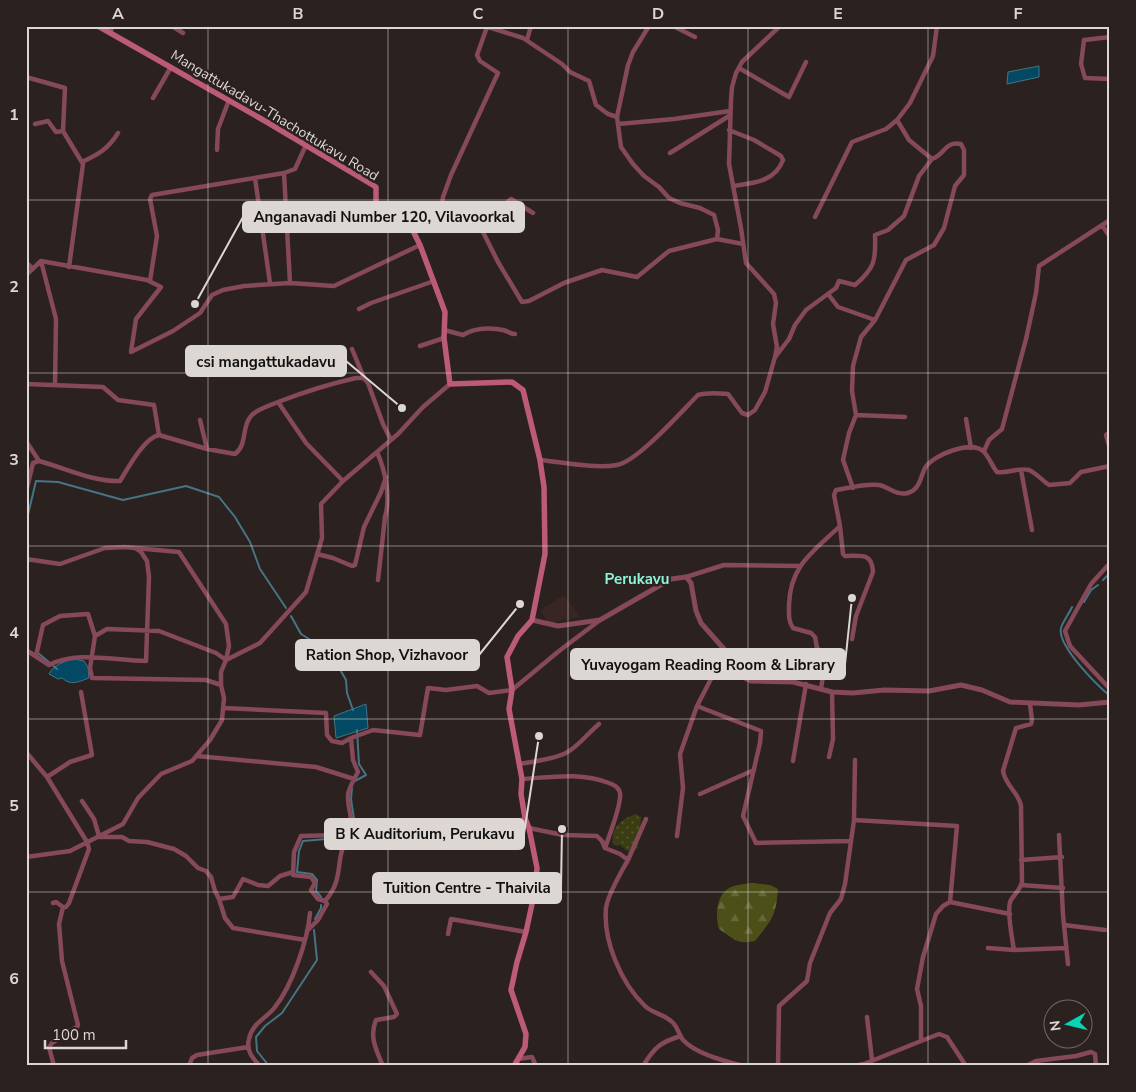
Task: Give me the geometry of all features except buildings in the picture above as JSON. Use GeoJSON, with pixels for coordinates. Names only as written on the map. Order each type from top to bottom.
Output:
{"type":"FeatureCollection","features":[{"type":"Feature","properties":{"kind":"main road","name":"Mangattukadavu-Thachottukavu Road"},"geometry":{"type":"LineString","coordinates":[[98,26],[112,29],[171,67],[376,187],[376,208],[380,212],[411,227]]}},
{"type":"Feature","properties":{"kind":"main road"},"geometry":{"type":"LineString","coordinates":[[411,227],[420,244],[445,312],[444,338],[450,384],[512,382],[523,390],[540,460],[544,487],[545,554],[532,620],[518,636],[506,657],[512,690],[509,709],[522,779],[521,794],[536,868],[535,890],[511,990],[526,1034],[525,1047],[514,1066]]}},
{"type":"Feature","properties":{"kind":"street"},"geometry":{"type":"LineString","coordinates":[[172,26],[183,33]]}},
{"type":"Feature","properties":{"kind":"street"},"geometry":{"type":"LineString","coordinates":[[527,40],[531,26]]}},
{"type":"Feature","properties":{"kind":"street"},"geometry":{"type":"LineString","coordinates":[[649,26],[633,52],[628,65],[617,117],[621,147],[633,164],[669,198],[680,204],[700,208],[714,215],[718,230],[717,238]]}},
{"type":"Feature","properties":{"kind":"street"},"geometry":{"type":"LineString","coordinates":[[674,26],[695,37]]}},
{"type":"Feature","properties":{"kind":"street"},"geometry":{"type":"LineString","coordinates":[[540,460],[604,466],[625,463],[650,444],[698,395],[715,392],[728,394],[742,413],[748,415],[755,410],[765,392],[777,347],[773,324],[776,303],[774,294],[746,263],[729,164],[729,114],[732,87],[742,62],[780,26]]}},
{"type":"Feature","properties":{"kind":"street"},"geometry":{"type":"LineString","coordinates":[[815,217],[852,142],[886,129],[897,120],[910,103],[933,56],[937,26]]}},
{"type":"Feature","properties":{"kind":"street"},"geometry":{"type":"LineString","coordinates":[[411,227],[436,230],[439,225],[443,197],[451,175],[498,73],[480,61],[477,55],[486,27],[527,40],[562,64],[570,72],[589,81],[596,105],[608,114],[617,117]]}},
{"type":"Feature","properties":{"kind":"street"},"geometry":{"type":"LineString","coordinates":[[1110,36],[1084,40],[1082,64],[1085,78],[1110,79]]}},
{"type":"Feature","properties":{"kind":"street"},"geometry":{"type":"LineString","coordinates":[[739,68],[789,97],[806,62]]}},
{"type":"Feature","properties":{"kind":"street"},"geometry":{"type":"LineString","coordinates":[[153,98],[171,67]]}},
{"type":"Feature","properties":{"kind":"street"},"geometry":{"type":"LineString","coordinates":[[26,77],[66,88],[62,131],[83,164],[69,267]]}},
{"type":"Feature","properties":{"kind":"street"},"geometry":{"type":"LineString","coordinates":[[217,150],[218,129],[229,100]]}},
{"type":"Feature","properties":{"kind":"street"},"geometry":{"type":"LineString","coordinates":[[618,124],[729,114]]}},
{"type":"Feature","properties":{"kind":"street"},"geometry":{"type":"LineString","coordinates":[[670,153],[729,114]]}},
{"type":"Feature","properties":{"kind":"street"},"geometry":{"type":"LineString","coordinates":[[897,120],[910,140],[932,159]]}},
{"type":"Feature","properties":{"kind":"street"},"geometry":{"type":"LineString","coordinates":[[35,124],[48,121],[56,132],[62,131]]}},
{"type":"Feature","properties":{"kind":"street"},"geometry":{"type":"LineString","coordinates":[[729,130],[754,140],[781,156],[783,160],[780,166],[764,180],[732,186]]}},
{"type":"Feature","properties":{"kind":"street"},"geometry":{"type":"LineString","coordinates":[[82,162],[110,146],[118,133]]}},
{"type":"Feature","properties":{"kind":"street"},"geometry":{"type":"LineString","coordinates":[[775,357],[789,339],[795,325],[806,310],[836,288],[839,282],[855,285],[868,274],[876,256],[876,235],[888,230],[904,216],[920,176],[932,159],[936,158],[953,143],[961,144],[964,150],[964,175],[955,186],[944,228],[934,245],[906,260],[874,320],[861,337],[853,366],[852,390],[856,414],[848,433],[843,460],[853,488]]}},
{"type":"Feature","properties":{"kind":"street"},"geometry":{"type":"LineString","coordinates":[[150,281],[157,236],[150,199],[152,195],[284,173],[295,169],[306,145]]}},
{"type":"Feature","properties":{"kind":"street"},"geometry":{"type":"LineString","coordinates":[[284,173],[290,283]]}},
{"type":"Feature","properties":{"kind":"street"},"geometry":{"type":"LineString","coordinates":[[255,178],[270,283]]}},
{"type":"Feature","properties":{"kind":"street"},"geometry":{"type":"LineString","coordinates":[[481,226],[511,199],[533,213]]}},
{"type":"Feature","properties":{"kind":"street"},"geometry":{"type":"LineString","coordinates":[[441,216],[476,218],[498,262],[522,302],[529,301],[564,283],[602,270],[636,277],[669,251],[717,238],[743,244]]}},
{"type":"Feature","properties":{"kind":"street"},"geometry":{"type":"LineString","coordinates":[[984,451],[989,440],[1002,430],[1026,339],[1036,294],[1039,266],[1110,220]]}},
{"type":"Feature","properties":{"kind":"street"},"geometry":{"type":"LineString","coordinates":[[1102,225],[1110,237]]}},
{"type":"Feature","properties":{"kind":"street"},"geometry":{"type":"LineString","coordinates":[[41,261],[150,281],[161,287],[136,319],[130,352],[173,330],[200,313],[212,294],[223,290],[270,283],[334,286],[420,244]]}},
{"type":"Feature","properties":{"kind":"street"},"geometry":{"type":"LineString","coordinates":[[26,275],[41,261]]}},
{"type":"Feature","properties":{"kind":"street"},"geometry":{"type":"LineString","coordinates":[[41,261],[56,320],[55,385]]}},
{"type":"Feature","properties":{"kind":"street"},"geometry":{"type":"LineString","coordinates":[[26,262],[33,269]]}},
{"type":"Feature","properties":{"kind":"street"},"geometry":{"type":"LineString","coordinates":[[359,309],[371,303],[434,282]]}},
{"type":"Feature","properties":{"kind":"street"},"geometry":{"type":"LineString","coordinates":[[828,294],[838,307],[874,320]]}},
{"type":"Feature","properties":{"kind":"street"},"geometry":{"type":"LineString","coordinates":[[444,330],[463,335],[471,330],[479,329],[504,330],[515,334]]}},
{"type":"Feature","properties":{"kind":"street"},"geometry":{"type":"LineString","coordinates":[[420,346],[444,338]]}},
{"type":"Feature","properties":{"kind":"street"},"geometry":{"type":"LineString","coordinates":[[352,349],[391,440]]}},
{"type":"Feature","properties":{"kind":"street"},"geometry":{"type":"LineString","coordinates":[[26,492],[33,463],[39,461],[89,476],[120,481],[142,448],[153,436],[159,435],[207,449],[235,454],[241,450],[247,421],[258,410],[310,390],[356,378],[364,378]]}},
{"type":"Feature","properties":{"kind":"street"},"geometry":{"type":"LineString","coordinates":[[26,384],[103,387],[118,400],[154,405],[159,435]]}},
{"type":"Feature","properties":{"kind":"street"},"geometry":{"type":"LineString","coordinates":[[226,660],[260,643],[306,592],[322,538],[321,504],[343,481],[391,440],[450,384]]}},
{"type":"Feature","properties":{"kind":"street"},"geometry":{"type":"LineString","coordinates":[[278,402],[306,443],[343,481]]}},
{"type":"Feature","properties":{"kind":"street"},"geometry":{"type":"LineString","coordinates":[[856,414],[905,417]]}},
{"type":"Feature","properties":{"kind":"street"},"geometry":{"type":"LineString","coordinates":[[966,419],[970,448]]}},
{"type":"Feature","properties":{"kind":"street"},"geometry":{"type":"LineString","coordinates":[[200,420],[207,449]]}},
{"type":"Feature","properties":{"kind":"street"},"geometry":{"type":"LineString","coordinates":[[1110,432],[1106,436],[1110,449]]}},
{"type":"Feature","properties":{"kind":"street"},"geometry":{"type":"LineString","coordinates":[[26,441],[39,461]]}},
{"type":"Feature","properties":{"kind":"street"},"geometry":{"type":"LineString","coordinates":[[852,639],[856,616],[874,572],[869,557],[845,556],[843,554],[834,492],[836,490],[878,485],[898,493],[907,493],[918,486],[926,467],[934,460],[954,450],[970,448],[984,451],[997,472],[1031,471],[1049,485],[1070,483],[1082,472],[1110,466]]}},
{"type":"Feature","properties":{"kind":"street"},"geometry":{"type":"LineString","coordinates":[[377,452],[386,477],[388,508],[384,517],[378,580]]}},
{"type":"Feature","properties":{"kind":"street"},"geometry":{"type":"LineString","coordinates":[[1021,470],[1032,530]]}},
{"type":"Feature","properties":{"kind":"street"},"geometry":{"type":"LineString","coordinates":[[317,554],[352,566],[355,565],[364,527],[386,477]]}},
{"type":"Feature","properties":{"kind":"street"},"geometry":{"type":"LineString","coordinates":[[821,689],[826,656],[817,648],[811,633],[792,628],[789,621],[791,591],[800,566],[840,526]]}},
{"type":"Feature","properties":{"kind":"street"},"geometry":{"type":"LineString","coordinates":[[26,559],[60,564],[105,548],[134,548],[179,552],[226,624],[230,646],[221,672],[224,698],[222,720],[210,740],[197,756],[192,761],[161,774],[138,798],[122,824],[70,851],[26,858]]}},
{"type":"Feature","properties":{"kind":"street"},"geometry":{"type":"LineString","coordinates":[[26,650],[49,665],[59,660],[90,658],[146,661],[147,561],[141,552],[134,548]]}},
{"type":"Feature","properties":{"kind":"street"},"geometry":{"type":"LineString","coordinates":[[1110,563],[1091,584],[1064,631],[1070,646],[1110,689]]}},
{"type":"Feature","properties":{"kind":"street"},"geometry":{"type":"LineString","coordinates":[[223,708],[326,713],[326,735],[332,741],[342,743],[359,734],[373,730],[420,735],[428,688],[446,690],[477,686],[489,693],[512,690],[600,620],[671,579],[686,577],[724,565],[800,566]]}},
{"type":"Feature","properties":{"kind":"street"},"geometry":{"type":"LineString","coordinates":[[686,577],[691,583],[698,617],[728,654],[739,675],[744,679],[751,681],[781,680],[806,684],[832,692],[853,693],[884,690],[928,691],[961,685],[982,690],[1010,702],[1079,705],[1110,702]]}},
{"type":"Feature","properties":{"kind":"street"},"geometry":{"type":"LineString","coordinates":[[36,656],[43,625],[60,616],[88,614],[95,636],[90,658],[92,678],[206,680],[221,685]]}},
{"type":"Feature","properties":{"kind":"street"},"geometry":{"type":"LineString","coordinates":[[532,620],[558,626],[600,620]]}},
{"type":"Feature","properties":{"kind":"street"},"geometry":{"type":"LineString","coordinates":[[95,636],[107,629],[159,632],[216,653],[226,660]]}},
{"type":"Feature","properties":{"kind":"street"},"geometry":{"type":"LineString","coordinates":[[677,836],[683,788],[680,754],[698,706],[714,673],[728,654]]}},
{"type":"Feature","properties":{"kind":"street"},"geometry":{"type":"LineString","coordinates":[[793,761],[806,684]]}},
{"type":"Feature","properties":{"kind":"street"},"geometry":{"type":"LineString","coordinates":[[47,777],[70,762],[92,755],[81,692]]}},
{"type":"Feature","properties":{"kind":"street"},"geometry":{"type":"LineString","coordinates":[[829,757],[833,740],[832,692]]}},
{"type":"Feature","properties":{"kind":"street"},"geometry":{"type":"LineString","coordinates":[[1014,950],[1010,914],[1011,901],[1021,885],[1020,799],[1008,785],[1003,771],[1016,728],[1031,724],[1030,704]]}},
{"type":"Feature","properties":{"kind":"street"},"geometry":{"type":"LineString","coordinates":[[698,706],[761,731],[743,816],[756,842],[851,840]]}},
{"type":"Feature","properties":{"kind":"street"},"geometry":{"type":"LineString","coordinates":[[519,764],[565,754],[599,724]]}},
{"type":"Feature","properties":{"kind":"street"},"geometry":{"type":"LineString","coordinates":[[325,901],[318,900],[311,890],[315,882],[311,877],[293,875],[294,852],[301,836],[337,835],[351,818],[348,787],[358,772],[353,760],[352,737]]}},
{"type":"Feature","properties":{"kind":"street"},"geometry":{"type":"LineString","coordinates":[[26,752],[47,777],[87,842],[89,849],[71,892],[69,903],[63,907],[59,924],[62,962],[78,1025],[52,1043],[50,1047],[54,1066]]}},
{"type":"Feature","properties":{"kind":"street"},"geometry":{"type":"LineString","coordinates":[[197,756],[316,768],[354,779]]}},
{"type":"Feature","properties":{"kind":"street"},"geometry":{"type":"LineString","coordinates":[[778,1066],[779,1006],[807,980],[810,963],[830,913],[841,899],[845,884],[854,820],[856,760]]}},
{"type":"Feature","properties":{"kind":"street"},"geometry":{"type":"LineString","coordinates":[[700,794],[754,770]]}},
{"type":"Feature","properties":{"kind":"street"},"geometry":{"type":"LineString","coordinates":[[522,779],[570,775],[596,778],[618,788],[620,801],[605,848]]}},
{"type":"Feature","properties":{"kind":"street"},"geometry":{"type":"LineString","coordinates":[[82,801],[94,819],[98,837]]}},
{"type":"Feature","properties":{"kind":"street"},"geometry":{"type":"LineString","coordinates":[[348,834],[369,828],[413,838],[473,825],[486,826],[503,822],[514,823],[525,818]]}},
{"type":"Feature","properties":{"kind":"street"},"geometry":{"type":"LineString","coordinates":[[646,819],[608,899],[606,908],[607,931],[612,956],[640,1000],[650,1010],[672,1022],[680,1036],[690,1045],[701,1051],[743,1066]]}},
{"type":"Feature","properties":{"kind":"street"},"geometry":{"type":"LineString","coordinates":[[854,820],[957,826],[950,902]]}},
{"type":"Feature","properties":{"kind":"street"},"geometry":{"type":"LineString","coordinates":[[344,827],[348,834]]}},
{"type":"Feature","properties":{"kind":"street"},"geometry":{"type":"LineString","coordinates":[[529,828],[563,835],[597,836],[605,848],[620,854],[628,860]]}},
{"type":"Feature","properties":{"kind":"street"},"geometry":{"type":"LineString","coordinates":[[325,901],[334,891],[342,850],[348,834]]}},
{"type":"Feature","properties":{"kind":"street"},"geometry":{"type":"LineString","coordinates":[[1059,835],[1068,964]]}},
{"type":"Feature","properties":{"kind":"street"},"geometry":{"type":"LineString","coordinates":[[98,837],[122,837],[129,841],[147,842],[174,849],[186,856],[198,868],[206,871],[211,877],[225,918],[233,928],[305,940]]}},
{"type":"Feature","properties":{"kind":"street"},"geometry":{"type":"LineString","coordinates":[[1021,860],[1062,857]]}},
{"type":"Feature","properties":{"kind":"street"},"geometry":{"type":"LineString","coordinates":[[219,899],[232,897],[243,879],[268,886],[280,876],[293,872]]}},
{"type":"Feature","properties":{"kind":"street"},"geometry":{"type":"LineString","coordinates":[[1021,885],[1063,888]]}},
{"type":"Feature","properties":{"kind":"street"},"geometry":{"type":"LineString","coordinates":[[306,930],[318,920],[327,904],[325,901]]}},
{"type":"Feature","properties":{"kind":"street"},"geometry":{"type":"LineString","coordinates":[[53,903],[56,902],[63,907]]}},
{"type":"Feature","properties":{"kind":"street"},"geometry":{"type":"LineString","coordinates":[[921,1040],[921,1006],[917,990],[923,957],[936,914],[943,906],[950,902],[1010,914]]}},
{"type":"Feature","properties":{"kind":"street"},"geometry":{"type":"LineString","coordinates":[[260,1066],[248,1047],[250,1032],[255,1025],[268,1015],[281,998],[303,950],[310,913]]}},
{"type":"Feature","properties":{"kind":"street"},"geometry":{"type":"LineString","coordinates":[[448,934],[451,918],[526,932]]}},
{"type":"Feature","properties":{"kind":"street"},"geometry":{"type":"LineString","coordinates":[[1064,925],[1105,930]]}},
{"type":"Feature","properties":{"kind":"street"},"geometry":{"type":"LineString","coordinates":[[988,948],[1014,950],[1066,948]]}},
{"type":"Feature","properties":{"kind":"street"},"geometry":{"type":"LineString","coordinates":[[370,972],[384,986],[397,1014],[392,1018],[378,1019],[375,1024],[373,1040],[383,1066]]}},
{"type":"Feature","properties":{"kind":"street"},"geometry":{"type":"LineString","coordinates":[[867,1017],[872,1060]]}},
{"type":"Feature","properties":{"kind":"street"},"geometry":{"type":"LineString","coordinates":[[854,1066],[939,1034],[947,1037],[966,1066]]}},
{"type":"Feature","properties":{"kind":"street"},"geometry":{"type":"LineString","coordinates":[[643,1066],[653,1050],[659,1045],[680,1036]]}},
{"type":"Feature","properties":{"kind":"street"},"geometry":{"type":"LineString","coordinates":[[189,1066],[192,1058],[197,1055],[248,1047]]}},
{"type":"Feature","properties":{"kind":"street"},"geometry":{"type":"LineString","coordinates":[[1026,1066],[1036,1061],[1076,1056],[1091,1052],[1096,1056],[1096,1066]]}},
{"type":"Feature","properties":{"kind":"street"},"geometry":{"type":"LineString","coordinates":[[518,1060],[532,1057],[536,1066]]}},
{"type":"Feature","properties":{"kind":"shaded area"},"geometry":{"type":"Polygon","coordinates":[[[564,595],[580,617],[549,623],[540,610],[564,595]]]}},
{"type":"Feature","properties":{"kind":"shaded area"},"geometry":{"type":"Polygon","coordinates":[[[636,814],[641,817],[640,837],[637,849],[631,852],[620,845],[616,846],[613,844],[613,838],[618,824],[636,814]]]}},
{"type":"Feature","properties":{"kind":"green space"},"geometry":{"type":"Polygon","coordinates":[[[754,883],[770,885],[778,889],[776,906],[769,922],[755,941],[743,942],[732,938],[719,929],[717,918],[719,901],[729,888],[754,883]]]}},
{"type":"Feature","properties":{"kind":"water"},"geometry":{"type":"Polygon","coordinates":[[[1039,66],[1039,77],[1007,84],[1008,72],[1039,66]]]}},
{"type":"Feature","properties":{"kind":"water"},"geometry":{"type":"Polygon","coordinates":[[[74,659],[84,661],[88,667],[89,678],[72,683],[49,674],[56,666],[74,659]]]}},
{"type":"Feature","properties":{"kind":"water"},"geometry":{"type":"Polygon","coordinates":[[[366,704],[368,728],[336,738],[334,716],[366,704]]]}},
{"type":"Feature","properties":{"kind":"waterway"},"geometry":{"type":"LineString","coordinates":[[26,523],[36,481],[58,482],[123,500],[186,486],[219,497],[235,517],[250,542],[260,569],[286,608]]}},
{"type":"Feature","properties":{"kind":"waterway"},"geometry":{"type":"LineString","coordinates":[[1103,580],[1110,573]]}},
{"type":"Feature","properties":{"kind":"waterway"},"geometry":{"type":"LineString","coordinates":[[1084,602],[1091,590],[1098,585]]}},
{"type":"Feature","properties":{"kind":"waterway"},"geometry":{"type":"LineString","coordinates":[[1072,607],[1061,628],[1061,636],[1071,655],[1079,665],[1110,696]]}},
{"type":"Feature","properties":{"kind":"waterway"},"geometry":{"type":"LineString","coordinates":[[291,616],[301,634],[322,647],[338,666],[346,680],[347,693],[353,710]]}},
{"type":"Feature","properties":{"kind":"waterway"},"geometry":{"type":"LineString","coordinates":[[38,653],[57,669]]}},
{"type":"Feature","properties":{"kind":"waterway"},"geometry":{"type":"LineString","coordinates":[[355,781],[366,775],[359,764],[357,730]]}},
{"type":"Feature","properties":{"kind":"waterway"},"geometry":{"type":"LineString","coordinates":[[321,897],[316,891],[317,880],[312,874],[297,872],[299,851],[303,841],[338,838],[354,819],[351,799],[352,788]]}},
{"type":"Feature","properties":{"kind":"waterway"},"geometry":{"type":"LineString","coordinates":[[315,919],[321,905]]}},
{"type":"Feature","properties":{"kind":"waterway"},"geometry":{"type":"LineString","coordinates":[[269,1066],[257,1051],[256,1037],[265,1026],[282,1013],[317,960],[314,930]]}},
{"type":"Feature","properties":{"kind":"place","name":"Anganavadi Number 120, Vilavoorkal"},"geometry":{"type":"Point","coordinates":[195,304]}},
{"type":"Feature","properties":{"kind":"place","name":"csi mangattukadavu"},"geometry":{"type":"Point","coordinates":[402,408]}},
{"type":"Feature","properties":{"kind":"place","name":"Yuvayogam Reading Room & Library"},"geometry":{"type":"Point","coordinates":[852,598]}},
{"type":"Feature","properties":{"kind":"place","name":"Ration Shop, Vizhavoor"},"geometry":{"type":"Point","coordinates":[520,604]}},
{"type":"Feature","properties":{"kind":"place","name":"B K Auditorium, Perukavu"},"geometry":{"type":"Point","coordinates":[539,736]}},
{"type":"Feature","properties":{"kind":"place","name":"Tuition Centre - Thaivila"},"geometry":{"type":"Point","coordinates":[562,829]}},
{"type":"Feature","properties":{"kind":"district","name":"Perukavu"},"geometry":{"type":"Point","coordinates":[637,579]}}]}
